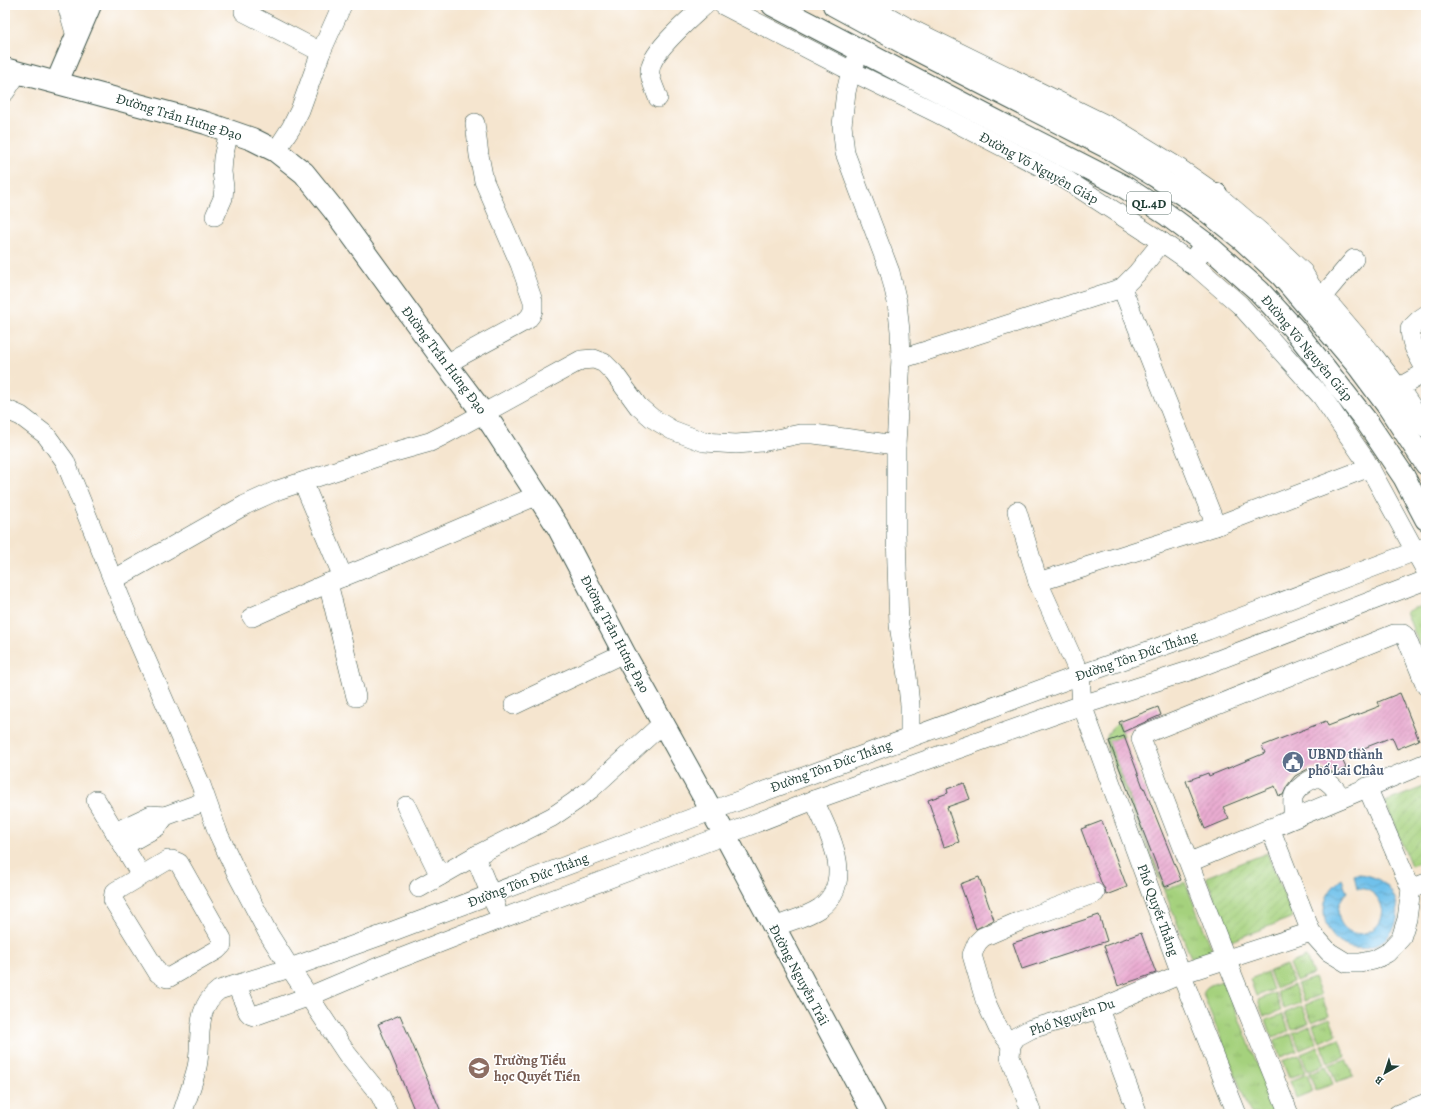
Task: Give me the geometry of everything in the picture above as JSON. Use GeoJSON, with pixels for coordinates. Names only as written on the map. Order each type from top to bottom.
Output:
{"type":"FeatureCollection","features":[{"type":"Feature","properties":{"kind":"main road"},"geometry":{"type":"LineString","coordinates":[[57,82],[90,5]]}},
{"type":"Feature","properties":{"kind":"main road","name":"Đường Võ Nguyên Giáp"},"geometry":{"type":"LineString","coordinates":[[773,5],[1124,186],[1166,214],[1206,244],[1259,291],[1299,335],[1367,422],[1404,477],[1426,519]]}},
{"type":"Feature","properties":{"kind":"main road","name":"Đường Võ Nguyên Giáp"},"geometry":{"type":"LineString","coordinates":[[834,5],[906,44],[1113,150],[1154,175],[1209,201],[1243,240],[1282,276],[1359,367],[1388,406],[1426,464]]}},
{"type":"Feature","properties":{"kind":"main road","name":"Đường Trần Hưng Đạo"},"geometry":{"type":"LineString","coordinates":[[11,70],[206,123],[252,139],[276,151],[304,173],[333,209],[484,414],[538,495],[558,527],[624,653],[725,835]]}},
{"type":"Feature","properties":{"kind":"main road"},"geometry":{"type":"LineString","coordinates":[[1192,263],[1206,244]]}},
{"type":"Feature","properties":{"kind":"main road","name":"Đường Nguyễn Trãi"},"geometry":{"type":"LineString","coordinates":[[725,835],[874,1114]]}},
{"type":"Feature","properties":{"kind":"street"},"geometry":{"type":"LineString","coordinates":[[67,5],[76,36]]}},
{"type":"Feature","properties":{"kind":"street"},"geometry":{"type":"LineString","coordinates":[[276,151],[291,128],[300,110],[321,52],[342,5]]}},
{"type":"Feature","properties":{"kind":"street"},"geometry":{"type":"LineString","coordinates":[[658,98],[649,72],[652,60],[661,47],[705,5]]}},
{"type":"Feature","properties":{"kind":"street","name":"Đường Võ Nguyên Giáp"},"geometry":{"type":"LineString","coordinates":[[723,5],[851,71],[935,112],[1065,180],[1192,263],[1240,305],[1322,397],[1370,468],[1421,549],[1426,571]]}},
{"type":"Feature","properties":{"kind":"street","name":"Đường Võ Nguyên Giáp"},"geometry":{"type":"LineString","coordinates":[[868,5],[905,26],[1119,131],[1176,166],[1209,201],[1264,236],[1303,272],[1311,286],[1373,355],[1426,428]]}},
{"type":"Feature","properties":{"kind":"street"},"geometry":{"type":"LineString","coordinates":[[244,12],[321,52]]}},
{"type":"Feature","properties":{"kind":"street"},"geometry":{"type":"LineString","coordinates":[[861,51],[851,71],[846,92],[842,125],[845,152],[890,272],[897,302],[901,359],[896,445],[898,597],[899,625],[909,698],[910,737]]}},
{"type":"Feature","properties":{"kind":"street"},"geometry":{"type":"LineString","coordinates":[[5,92],[11,70]]}},
{"type":"Feature","properties":{"kind":"street"},"geometry":{"type":"LineString","coordinates":[[446,364],[527,320],[533,310],[533,301],[520,264],[484,181],[478,154],[475,123]]}},
{"type":"Feature","properties":{"kind":"street"},"geometry":{"type":"LineString","coordinates":[[215,216],[223,198],[223,158],[229,131]]}},
{"type":"Feature","properties":{"kind":"street"},"geometry":{"type":"LineString","coordinates":[[901,359],[1122,288],[1137,274],[1162,242]]}},
{"type":"Feature","properties":{"kind":"street"},"geometry":{"type":"LineString","coordinates":[[1322,297],[1354,259]]}},
{"type":"Feature","properties":{"kind":"street"},"geometry":{"type":"LineString","coordinates":[[1122,288],[1216,526]]}},
{"type":"Feature","properties":{"kind":"street"},"geometry":{"type":"LineString","coordinates":[[1398,388],[1426,371],[1413,346],[1410,334],[1410,329],[1426,315]]}},
{"type":"Feature","properties":{"kind":"street"},"geometry":{"type":"LineString","coordinates":[[113,580],[245,505],[278,490],[380,456],[430,442],[581,360],[594,359],[604,363],[614,373],[638,406],[652,418],[672,430],[704,442],[736,444],[762,442],[800,434],[814,434],[896,445]]}},
{"type":"Feature","properties":{"kind":"street"},"geometry":{"type":"LineString","coordinates":[[5,409],[21,416],[46,435],[66,461],[132,627],[201,785],[218,833],[238,876],[268,933],[290,968],[310,996],[347,1054],[380,1094],[389,1114]]}},
{"type":"Feature","properties":{"kind":"street"},"geometry":{"type":"LineString","coordinates":[[1038,582],[1216,526],[1370,468]]}},
{"type":"Feature","properties":{"kind":"street"},"geometry":{"type":"LineString","coordinates":[[303,482],[335,580],[356,697]]}},
{"type":"Feature","properties":{"kind":"street"},"geometry":{"type":"LineString","coordinates":[[252,617],[335,580],[538,495]]}},
{"type":"Feature","properties":{"kind":"street"},"geometry":{"type":"LineString","coordinates":[[1017,511],[1038,582],[1080,675]]}},
{"type":"Feature","properties":{"kind":"street","name":"Đường Tôn Đức Thắng"},"geometry":{"type":"LineString","coordinates":[[182,1114],[197,1066],[201,1022],[204,1009],[207,1001],[219,990],[237,986],[290,968],[491,895],[711,810],[1080,675],[1208,630],[1421,549]]}},
{"type":"Feature","properties":{"kind":"street","name":"Đường Tôn Đức Thắng"},"geometry":{"type":"LineString","coordinates":[[237,986],[248,1012],[254,1016],[310,996],[383,965],[501,919],[814,800],[1082,705],[1192,670],[1426,580]]}},
{"type":"Feature","properties":{"kind":"street"},"geometry":{"type":"LineString","coordinates":[[1288,1114],[1141,739],[1143,736],[1394,634],[1403,634],[1406,637],[1426,686]]}},
{"type":"Feature","properties":{"kind":"street"},"geometry":{"type":"LineString","coordinates":[[514,705],[624,653]]}},
{"type":"Feature","properties":{"kind":"street","name":"Phố Quyết Thắng"},"geometry":{"type":"LineString","coordinates":[[1080,675],[1082,705],[1181,974],[1237,1114]]}},
{"type":"Feature","properties":{"kind":"street"},"geometry":{"type":"LineString","coordinates":[[419,888],[476,856],[552,817],[574,802],[608,774],[663,723]]}},
{"type":"Feature","properties":{"kind":"street"},"geometry":{"type":"LineString","coordinates":[[1190,862],[1426,762]]}},
{"type":"Feature","properties":{"kind":"street"},"geometry":{"type":"LineString","coordinates":[[1294,818],[1292,798],[1306,782],[1314,778],[1325,780],[1342,798]]}},
{"type":"Feature","properties":{"kind":"street"},"geometry":{"type":"LineString","coordinates":[[1270,828],[1311,932],[1329,952],[1347,963],[1360,963],[1374,960],[1387,952],[1401,938],[1418,886],[1367,788]]}},
{"type":"Feature","properties":{"kind":"street"},"geometry":{"type":"LineString","coordinates":[[96,800],[141,875]]}},
{"type":"Feature","properties":{"kind":"street"},"geometry":{"type":"LineString","coordinates":[[774,927],[819,909],[829,901],[834,892],[839,871],[835,850],[814,800]]}},
{"type":"Feature","properties":{"kind":"street"},"geometry":{"type":"LineString","coordinates":[[119,839],[157,827],[165,816],[206,801]]}},
{"type":"Feature","properties":{"kind":"street"},"geometry":{"type":"LineString","coordinates":[[406,806],[440,876]]}},
{"type":"Feature","properties":{"kind":"street"},"geometry":{"type":"LineString","coordinates":[[476,856],[501,919]]}},
{"type":"Feature","properties":{"kind":"street"},"geometry":{"type":"LineString","coordinates":[[168,860],[179,863],[222,939],[222,945],[220,948],[172,977],[164,977],[158,973],[113,900],[116,891],[141,875],[168,860]]}},
{"type":"Feature","properties":{"kind":"street"},"geometry":{"type":"LineString","coordinates":[[1032,1114],[1010,1057],[1012,1045],[998,1028],[985,1000],[972,955],[977,943],[983,937],[1020,921],[1095,893]]}},
{"type":"Feature","properties":{"kind":"street","name":"Phố Nguyễn Du"},"geometry":{"type":"LineString","coordinates":[[1012,1045],[1016,1037],[1031,1029],[1099,1009],[1181,974],[1311,932]]}},
{"type":"Feature","properties":{"kind":"street"},"geometry":{"type":"LineString","coordinates":[[1099,1009],[1138,1114]]}},
{"type":"Feature","properties":{"kind":"street"},"geometry":{"type":"LineString","coordinates":[[1398,1114],[1426,1103]]}},
{"type":"Feature","properties":{"kind":"green space"},"geometry":{"type":"Polygon","coordinates":[[[1420,607],[1426,612],[1426,662],[1406,612],[1420,607]]]}},
{"type":"Feature","properties":{"kind":"green space"},"geometry":{"type":"Polygon","coordinates":[[[1119,722],[1124,736],[1109,741],[1166,889],[1185,882],[1214,954],[1193,963],[1107,746],[1108,735],[1119,722]]]}},
{"type":"Feature","properties":{"kind":"green space"},"geometry":{"type":"Polygon","coordinates":[[[1426,786],[1426,860],[1411,866],[1385,802],[1426,786]]]}},
{"type":"Feature","properties":{"kind":"green space"},"geometry":{"type":"Polygon","coordinates":[[[1267,853],[1293,917],[1231,941],[1206,877],[1267,853]]]}},
{"type":"Feature","properties":{"kind":"green space"},"geometry":{"type":"Polygon","coordinates":[[[1306,957],[1313,974],[1296,981],[1289,964],[1306,957]]]}},
{"type":"Feature","properties":{"kind":"green space"},"geometry":{"type":"Polygon","coordinates":[[[1286,965],[1293,982],[1276,989],[1269,971],[1286,965]]]}},
{"type":"Feature","properties":{"kind":"green space"},"geometry":{"type":"Polygon","coordinates":[[[1267,972],[1273,990],[1256,996],[1250,979],[1267,972]]]}},
{"type":"Feature","properties":{"kind":"green space"},"geometry":{"type":"Polygon","coordinates":[[[1314,978],[1321,995],[1304,1001],[1297,984],[1314,978]]]}},
{"type":"Feature","properties":{"kind":"green space"},"geometry":{"type":"Polygon","coordinates":[[[1222,981],[1227,988],[1277,1114],[1251,1114],[1203,994],[1208,987],[1222,981]]]}},
{"type":"Feature","properties":{"kind":"green space"},"geometry":{"type":"Polygon","coordinates":[[[1294,985],[1301,1003],[1284,1009],[1277,992],[1294,985]]]}},
{"type":"Feature","properties":{"kind":"green space"},"geometry":{"type":"Polygon","coordinates":[[[1275,993],[1281,1010],[1264,1017],[1258,1000],[1275,993]]]}},
{"type":"Feature","properties":{"kind":"green space"},"geometry":{"type":"Polygon","coordinates":[[[1322,998],[1329,1015],[1312,1022],[1305,1005],[1322,998]]]}},
{"type":"Feature","properties":{"kind":"green space"},"geometry":{"type":"Polygon","coordinates":[[[1302,1006],[1309,1023],[1292,1030],[1285,1013],[1302,1006]]]}},
{"type":"Feature","properties":{"kind":"green space"},"geometry":{"type":"Polygon","coordinates":[[[1283,1014],[1289,1031],[1272,1037],[1266,1020],[1283,1014]]]}},
{"type":"Feature","properties":{"kind":"green space"},"geometry":{"type":"Polygon","coordinates":[[[1330,1018],[1337,1035],[1320,1042],[1313,1025],[1330,1018]]]}},
{"type":"Feature","properties":{"kind":"green space"},"geometry":{"type":"Polygon","coordinates":[[[1310,1026],[1317,1043],[1300,1050],[1293,1033],[1310,1026]]]}},
{"type":"Feature","properties":{"kind":"green space"},"geometry":{"type":"Polygon","coordinates":[[[1291,1034],[1297,1051],[1280,1057],[1274,1040],[1291,1034]]]}},
{"type":"Feature","properties":{"kind":"green space"},"geometry":{"type":"Polygon","coordinates":[[[1339,1039],[1345,1056],[1328,1063],[1322,1046],[1339,1039]]]}},
{"type":"Feature","properties":{"kind":"green space"},"geometry":{"type":"Polygon","coordinates":[[[1318,1047],[1325,1064],[1308,1071],[1301,1054],[1318,1047]]]}},
{"type":"Feature","properties":{"kind":"green space"},"geometry":{"type":"Polygon","coordinates":[[[1299,1055],[1306,1072],[1289,1078],[1282,1061],[1299,1055]]]}},
{"type":"Feature","properties":{"kind":"green space"},"geometry":{"type":"Polygon","coordinates":[[[1346,1059],[1353,1076],[1336,1082],[1329,1065],[1346,1059]]]}},
{"type":"Feature","properties":{"kind":"green space"},"geometry":{"type":"Polygon","coordinates":[[[1326,1066],[1333,1084],[1316,1090],[1309,1073],[1326,1066]]]}},
{"type":"Feature","properties":{"kind":"green space"},"geometry":{"type":"Polygon","coordinates":[[[1307,1074],[1313,1091],[1296,1098],[1290,1081],[1307,1074]]]}},
{"type":"Feature","properties":{"kind":"water"},"geometry":{"type":"Polygon","coordinates":[[[1357,874],[1372,877],[1384,884],[1392,893],[1397,905],[1397,917],[1394,929],[1386,939],[1373,946],[1358,949],[1346,946],[1335,939],[1328,928],[1324,916],[1325,903],[1331,890],[1342,879],[1347,892],[1341,900],[1338,908],[1341,923],[1346,929],[1359,934],[1368,932],[1376,927],[1382,914],[1382,906],[1373,893],[1366,889],[1357,888],[1354,875],[1357,874]]]}},
{"type":"Feature","properties":{"kind":"building","name":"UBND thành phố Lai Châu"},"geometry":{"type":"Polygon","coordinates":[[[1400,693],[1419,740],[1397,749],[1392,737],[1341,757],[1346,768],[1334,773],[1320,767],[1308,769],[1295,776],[1287,786],[1283,795],[1279,796],[1275,786],[1223,807],[1229,819],[1205,829],[1186,781],[1208,773],[1209,776],[1265,753],[1262,746],[1326,721],[1328,726],[1380,706],[1378,702],[1400,693]]]}},
{"type":"Feature","properties":{"kind":"building"},"geometry":{"type":"Polygon","coordinates":[[[1158,707],[1161,715],[1123,732],[1119,722],[1158,707]]]}},
{"type":"Feature","properties":{"kind":"building"},"geometry":{"type":"Polygon","coordinates":[[[1124,736],[1181,880],[1165,887],[1109,741],[1124,736]]]}},
{"type":"Feature","properties":{"kind":"building"},"geometry":{"type":"Polygon","coordinates":[[[964,783],[970,799],[947,807],[959,842],[944,847],[928,800],[948,793],[947,789],[964,783]]]}},
{"type":"Feature","properties":{"kind":"building"},"geometry":{"type":"Polygon","coordinates":[[[1102,821],[1127,887],[1106,895],[1081,829],[1102,821]]]}},
{"type":"Feature","properties":{"kind":"building"},"geometry":{"type":"Polygon","coordinates":[[[979,877],[994,920],[976,929],[960,884],[979,877]]]}},
{"type":"Feature","properties":{"kind":"building"},"geometry":{"type":"Polygon","coordinates":[[[1099,915],[1107,941],[1022,969],[1013,943],[1099,915]]]}},
{"type":"Feature","properties":{"kind":"building"},"geometry":{"type":"Polygon","coordinates":[[[1141,933],[1156,973],[1118,986],[1104,946],[1141,933]]]}},
{"type":"Feature","properties":{"kind":"building"},"geometry":{"type":"Polygon","coordinates":[[[400,1015],[442,1114],[416,1114],[378,1024],[400,1015]]]}},
{"type":"Feature","properties":{"kind":"place","name":"UBND thành phố Lai Châu"},"geometry":{"type":"Point","coordinates":[1293,762]}},
{"type":"Feature","properties":{"kind":"place","name":"Trường Tiểu học Quyết Tiến"},"geometry":{"type":"Point","coordinates":[479,1068]}}]}
